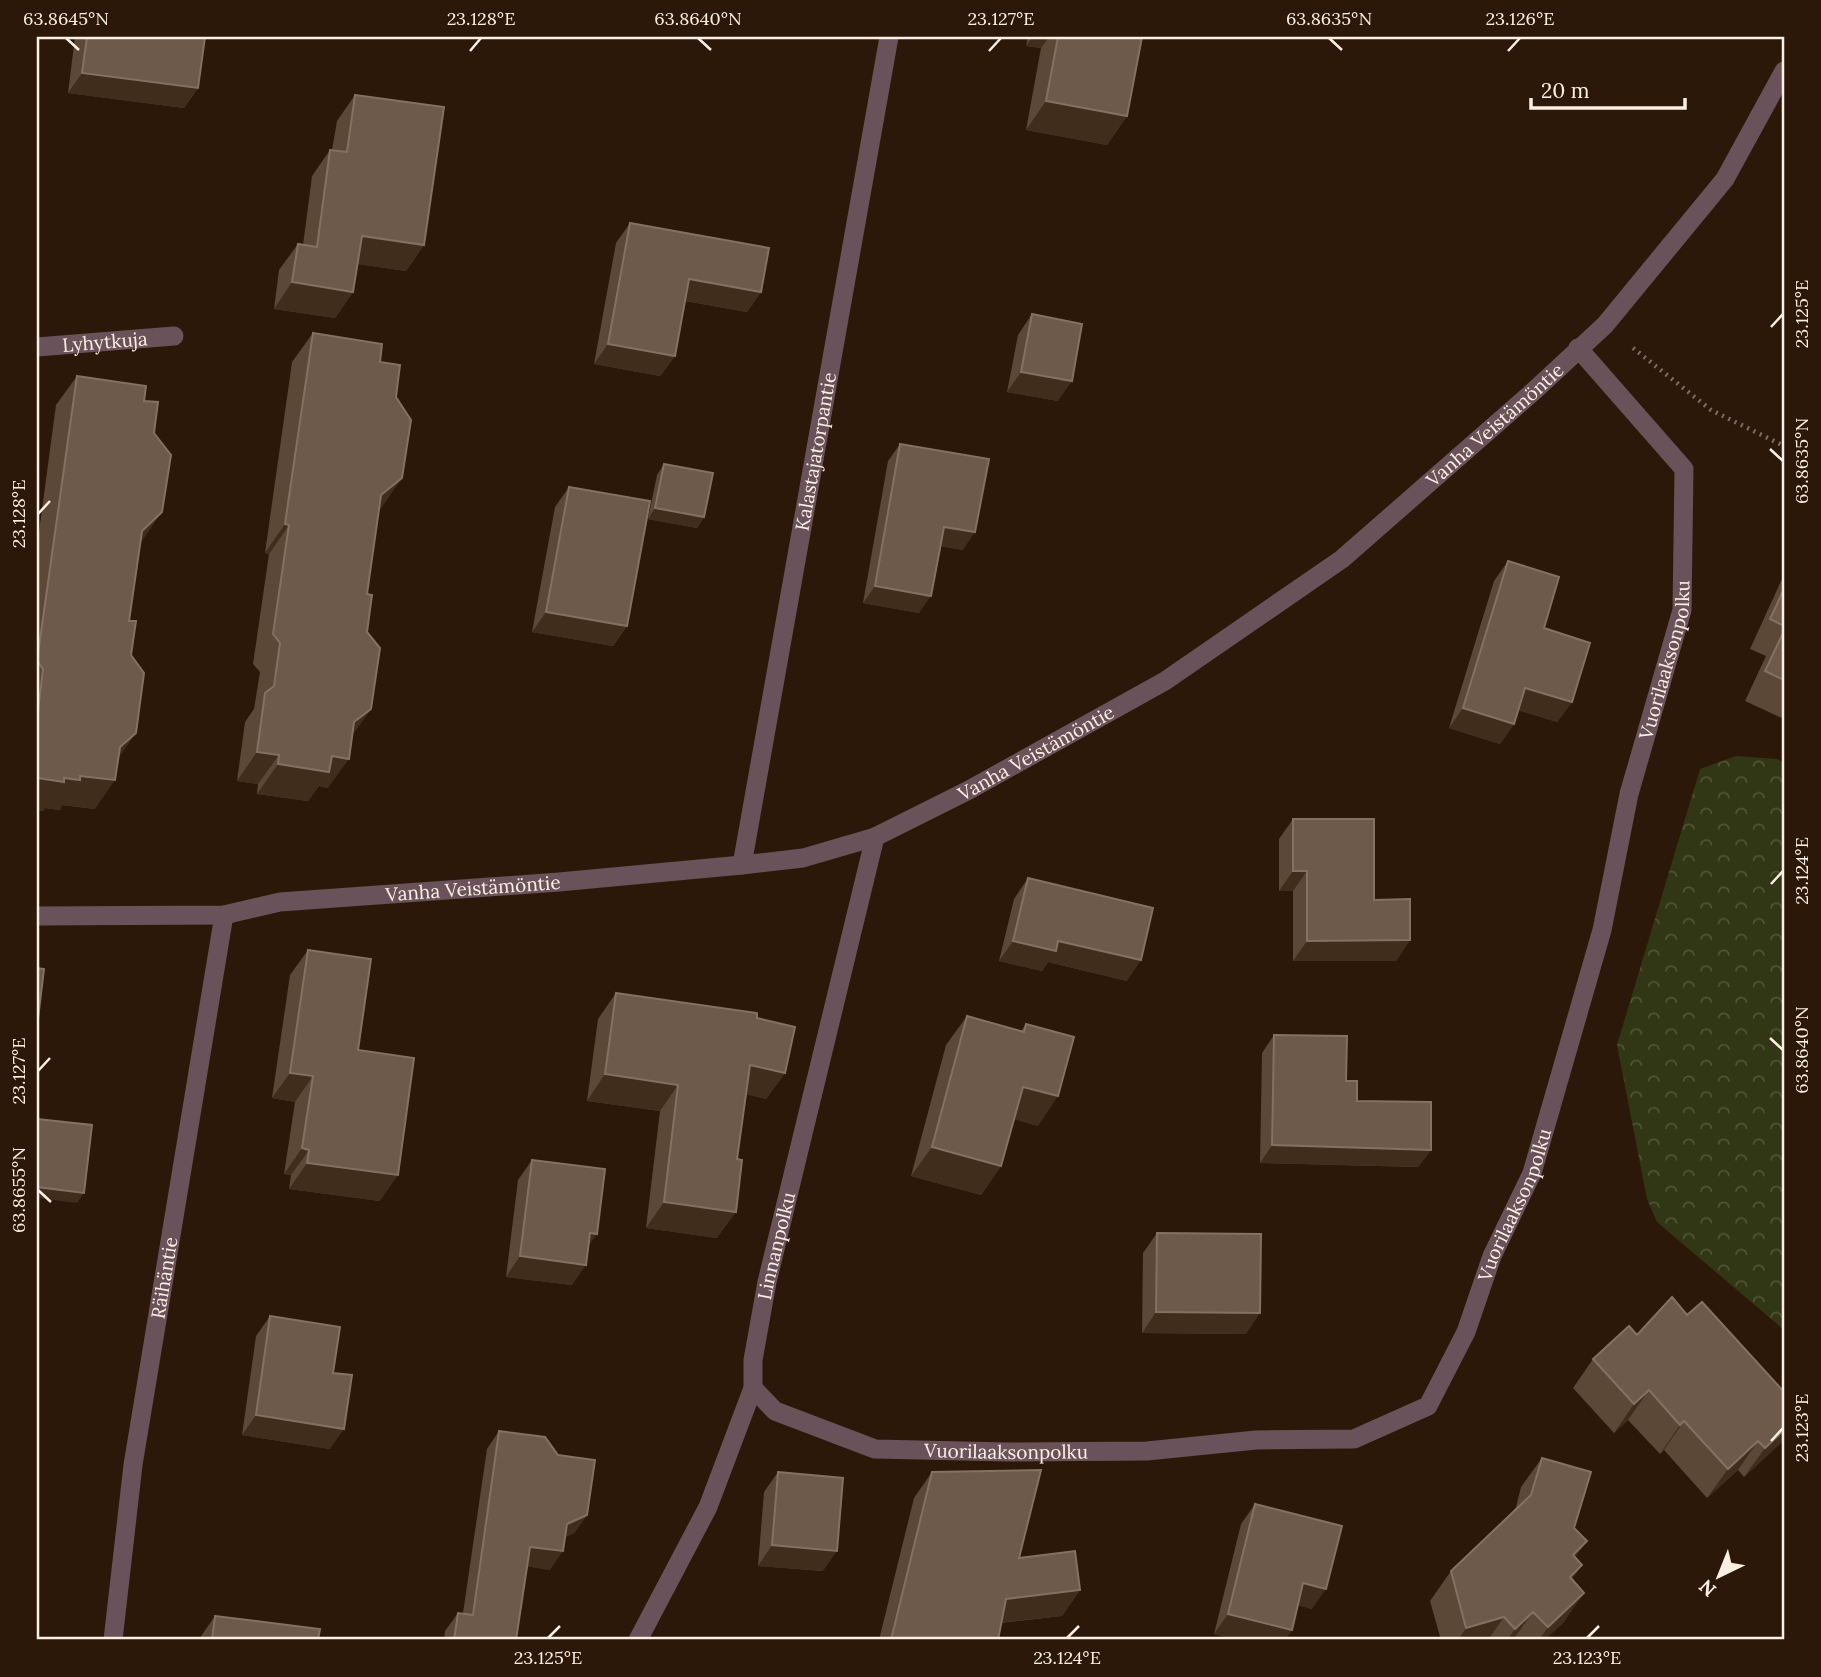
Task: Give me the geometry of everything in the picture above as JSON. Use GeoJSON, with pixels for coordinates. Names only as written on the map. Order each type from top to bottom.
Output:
{"type":"FeatureCollection","features":[{"type":"Feature","properties":{"kind":"street","name":"Kalastajatorpantie"},"geometry":{"type":"LineString","coordinates":[[742,865],[888,37]]}},
{"type":"Feature","properties":{"kind":"street","name":"Vanha Veistämöntie"},"geometry":{"type":"LineString","coordinates":[[37,916],[224,915],[280,902],[559,882],[803,858],[875,837],[969,790],[1165,681],[1342,559],[1605,325],[1725,179],[1784,71]]}},
{"type":"Feature","properties":{"kind":"street","name":"Lyhytkuja"},"geometry":{"type":"LineString","coordinates":[[37,347],[174,336]]}},
{"type":"Feature","properties":{"kind":"street","name":"Vuorilaaksonpolku"},"geometry":{"type":"LineString","coordinates":[[753,1388],[775,1411],[875,1449],[1147,1451],[1256,1440],[1354,1439],[1429,1406],[1466,1332],[1492,1256],[1532,1173],[1602,930],[1629,793],[1682,610],[1684,469],[1578,348]]}},
{"type":"Feature","properties":{"kind":"street","name":"Linnanpolku"},"geometry":{"type":"LineString","coordinates":[[638,1640],[708,1507],[753,1388],[753,1360],[767,1282],[875,837]]}},
{"type":"Feature","properties":{"kind":"street","name":"Räihäntie"},"geometry":{"type":"LineString","coordinates":[[113,1640],[133,1465],[224,915]]}},
{"type":"Feature","properties":{"kind":"path"},"geometry":{"type":"LineString","coordinates":[[1605,325],[1711,410],[1784,446]]}},
{"type":"Feature","properties":{"kind":"green space"},"geometry":{"type":"Polygon","coordinates":[[[1736,756],[1777,759],[1784,763],[1784,1330],[1657,1222],[1647,1199],[1617,1045],[1700,769],[1736,756]]]}},
{"type":"Feature","properties":{"kind":"building"},"geometry":{"type":"Polygon","coordinates":[[[87,37],[205,37],[198,88],[82,73],[87,37]]]}},
{"type":"Feature","properties":{"kind":"building"},"geometry":{"type":"Polygon","coordinates":[[[1058,37],[1142,37],[1127,116],[1046,101],[1058,37]]]}},
{"type":"Feature","properties":{"kind":"building"},"geometry":{"type":"Polygon","coordinates":[[[355,95],[444,107],[424,245],[362,236],[353,292],[292,282],[298,244],[317,247],[330,150],[347,152],[355,95]]]}},
{"type":"Feature","properties":{"kind":"building"},"geometry":{"type":"Polygon","coordinates":[[[630,223],[769,248],[761,292],[689,279],[675,356],[608,344],[630,223]]]}},
{"type":"Feature","properties":{"kind":"building"},"geometry":{"type":"Polygon","coordinates":[[[1032,314],[1082,324],[1072,381],[1021,372],[1032,314]]]}},
{"type":"Feature","properties":{"kind":"building"},"geometry":{"type":"Polygon","coordinates":[[[313,333],[382,344],[380,362],[400,365],[396,397],[411,420],[402,478],[381,495],[367,594],[372,595],[367,632],[380,648],[371,709],[354,722],[349,759],[332,756],[329,772],[278,764],[279,755],[257,752],[265,693],[274,686],[280,643],[273,634],[289,525],[285,524],[313,333]]]}},
{"type":"Feature","properties":{"kind":"building"},"geometry":{"type":"Polygon","coordinates":[[[77,376],[146,386],[144,401],[158,402],[154,433],[171,455],[162,512],[142,531],[129,621],[136,621],[131,655],[144,673],[136,733],[120,747],[115,780],[80,776],[80,780],[64,778],[64,782],[37,778],[37,712],[43,669],[37,661],[77,376]]]}},
{"type":"Feature","properties":{"kind":"building"},"geometry":{"type":"Polygon","coordinates":[[[900,444],[989,459],[975,532],[944,527],[931,596],[875,586],[900,444]]]}},
{"type":"Feature","properties":{"kind":"building"},"geometry":{"type":"Polygon","coordinates":[[[664,464],[713,473],[704,517],[655,508],[664,464]]]}},
{"type":"Feature","properties":{"kind":"building"},"geometry":{"type":"Polygon","coordinates":[[[569,487],[650,501],[627,626],[546,612],[569,487]]]}},
{"type":"Feature","properties":{"kind":"building"},"geometry":{"type":"Polygon","coordinates":[[[1508,561],[1559,577],[1544,628],[1590,643],[1572,702],[1525,688],[1514,724],[1463,708],[1508,561]]]}},
{"type":"Feature","properties":{"kind":"building"},"geometry":{"type":"Polygon","coordinates":[[[1784,589],[1784,626],[1770,619],[1784,589]]]}},
{"type":"Feature","properties":{"kind":"building"},"geometry":{"type":"Polygon","coordinates":[[[1784,631],[1784,680],[1765,671],[1784,631]]]}},
{"type":"Feature","properties":{"kind":"building"},"geometry":{"type":"Polygon","coordinates":[[[1293,819],[1374,819],[1374,900],[1410,899],[1410,940],[1307,941],[1307,871],[1293,871],[1293,819]]]}},
{"type":"Feature","properties":{"kind":"building"},"geometry":{"type":"Polygon","coordinates":[[[1028,878],[1153,908],[1141,960],[1058,941],[1056,951],[1013,941],[1028,878]]]}},
{"type":"Feature","properties":{"kind":"building"},"geometry":{"type":"Polygon","coordinates":[[[308,950],[371,959],[358,1050],[414,1058],[398,1175],[307,1163],[309,1150],[302,1148],[313,1076],[290,1073],[308,950]]]}},
{"type":"Feature","properties":{"kind":"building"},"geometry":{"type":"Polygon","coordinates":[[[37,968],[44,969],[37,1027],[37,968]]]}},
{"type":"Feature","properties":{"kind":"building"},"geometry":{"type":"Polygon","coordinates":[[[616,993],[757,1013],[757,1018],[795,1027],[785,1073],[750,1065],[737,1159],[742,1160],[736,1212],[664,1202],[678,1085],[605,1074],[616,993]]]}},
{"type":"Feature","properties":{"kind":"building"},"geometry":{"type":"Polygon","coordinates":[[[967,1016],[1024,1032],[1026,1024],[1074,1037],[1058,1096],[1023,1087],[1001,1166],[932,1147],[967,1016]]]}},
{"type":"Feature","properties":{"kind":"building"},"geometry":{"type":"Polygon","coordinates":[[[1274,1035],[1347,1036],[1346,1081],[1357,1081],[1357,1101],[1431,1102],[1431,1150],[1272,1145],[1274,1035]]]}},
{"type":"Feature","properties":{"kind":"building"},"geometry":{"type":"Polygon","coordinates":[[[37,1119],[92,1125],[84,1193],[37,1187],[37,1119]]]}},
{"type":"Feature","properties":{"kind":"building"},"geometry":{"type":"Polygon","coordinates":[[[532,1160],[605,1169],[597,1234],[590,1233],[586,1265],[520,1256],[532,1160]]]}},
{"type":"Feature","properties":{"kind":"building"},"geometry":{"type":"Polygon","coordinates":[[[1157,1233],[1261,1234],[1260,1313],[1156,1312],[1157,1233]]]}},
{"type":"Feature","properties":{"kind":"building"},"geometry":{"type":"Polygon","coordinates":[[[1672,1297],[1687,1315],[1702,1302],[1784,1392],[1784,1430],[1765,1448],[1758,1441],[1728,1469],[1684,1421],[1680,1425],[1649,1390],[1634,1404],[1593,1359],[1629,1326],[1637,1335],[1672,1297]]]}},
{"type":"Feature","properties":{"kind":"building"},"geometry":{"type":"Polygon","coordinates":[[[270,1316],[340,1327],[333,1373],[352,1375],[344,1429],[256,1415],[270,1316]]]}},
{"type":"Feature","properties":{"kind":"building"},"geometry":{"type":"Polygon","coordinates":[[[499,1431],[545,1437],[558,1455],[595,1460],[587,1515],[567,1524],[563,1551],[530,1547],[516,1640],[454,1640],[458,1613],[473,1615],[499,1431]]]}},
{"type":"Feature","properties":{"kind":"building"},"geometry":{"type":"Polygon","coordinates":[[[1542,1458],[1591,1472],[1574,1528],[1587,1541],[1573,1555],[1582,1565],[1570,1577],[1584,1593],[1548,1627],[1533,1612],[1515,1629],[1504,1617],[1466,1628],[1451,1571],[1531,1495],[1542,1458]]]}},
{"type":"Feature","properties":{"kind":"building"},"geometry":{"type":"Polygon","coordinates":[[[1041,1470],[1019,1558],[1075,1551],[1080,1590],[1006,1599],[998,1640],[891,1640],[932,1472],[1041,1470]]]}},
{"type":"Feature","properties":{"kind":"building"},"geometry":{"type":"Polygon","coordinates":[[[778,1472],[843,1478],[837,1551],[772,1545],[778,1472]]]}},
{"type":"Feature","properties":{"kind":"building"},"geometry":{"type":"Polygon","coordinates":[[[1255,1504],[1342,1526],[1326,1589],[1303,1583],[1292,1630],[1228,1614],[1255,1504]]]}},
{"type":"Feature","properties":{"kind":"building"},"geometry":{"type":"Polygon","coordinates":[[[215,1616],[320,1629],[318,1640],[212,1640],[215,1616]]]}}]}
